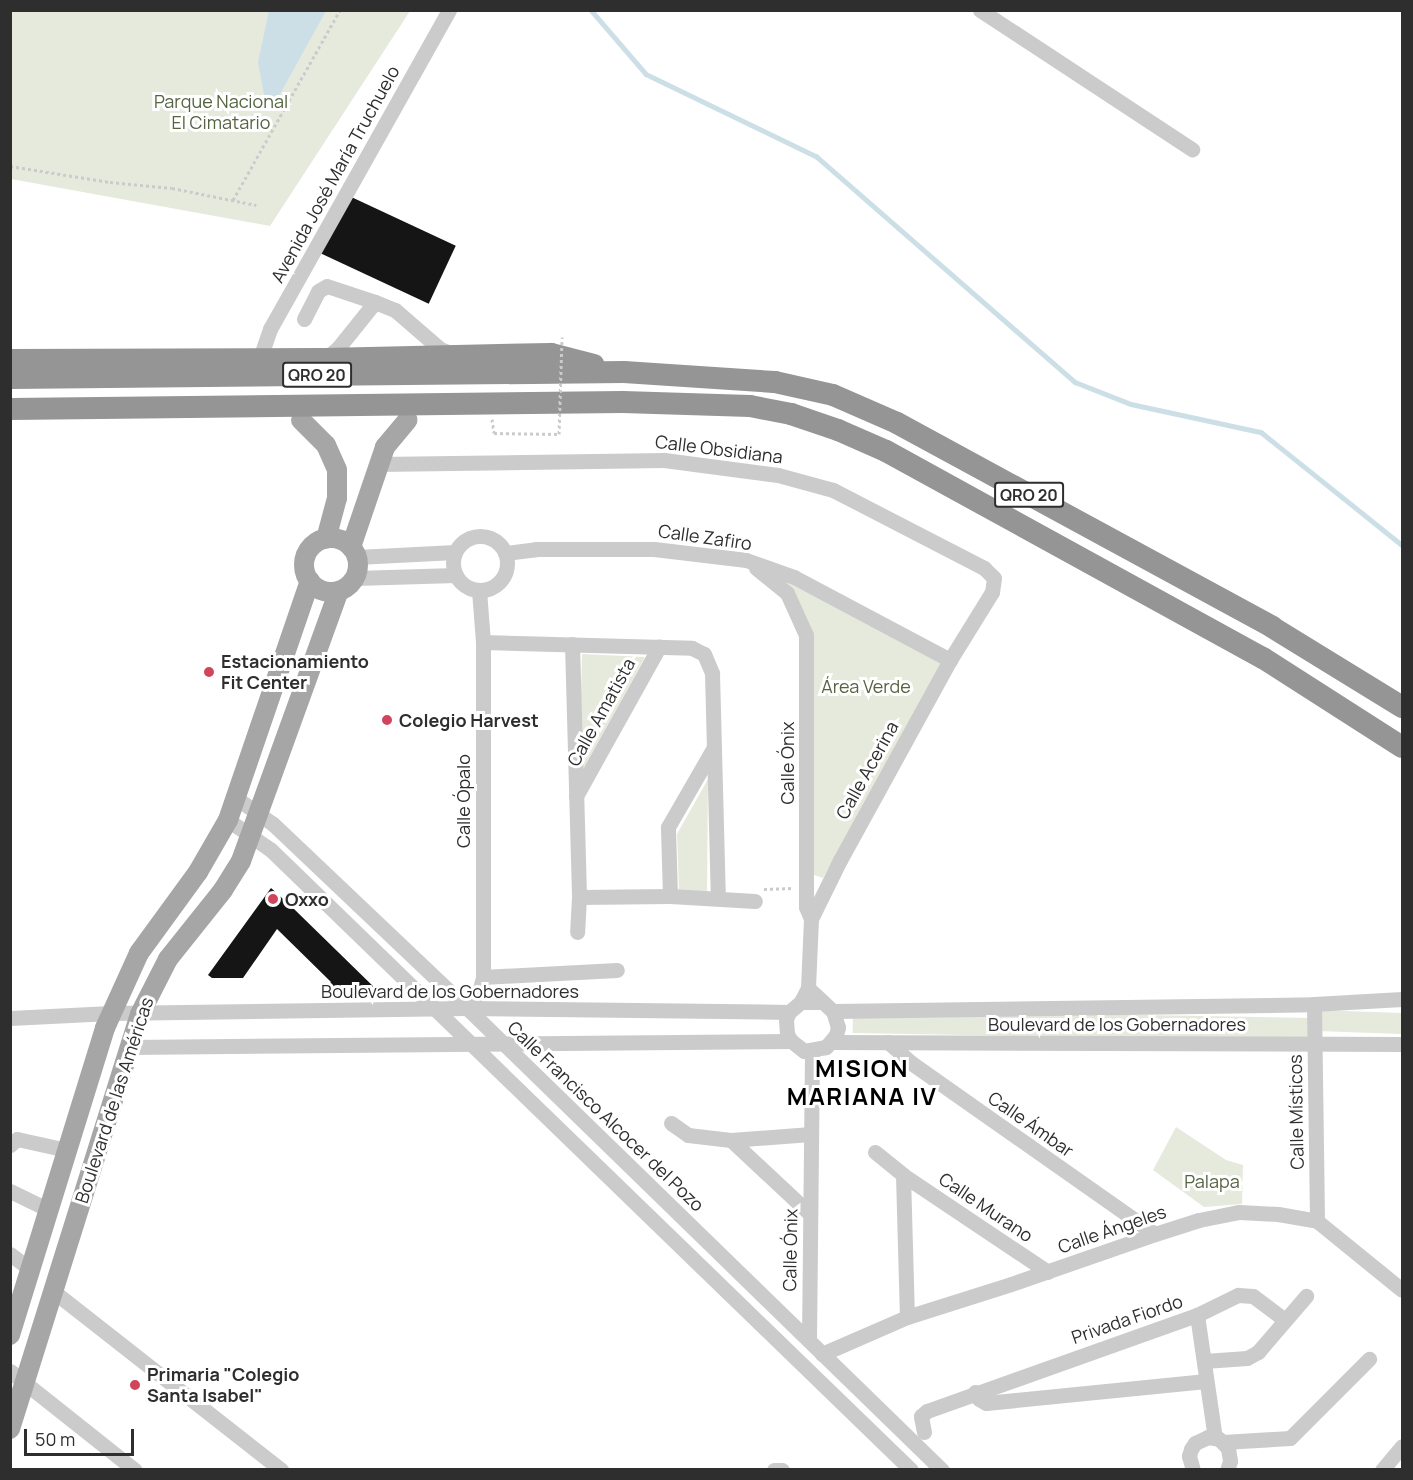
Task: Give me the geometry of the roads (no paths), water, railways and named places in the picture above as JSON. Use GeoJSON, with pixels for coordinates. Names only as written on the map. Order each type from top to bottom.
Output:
{"type":"FeatureCollection","features":[{"type":"Feature","properties":{"kind":"highway"},"geometry":{"type":"LineString","coordinates":[[10,360],[325,359],[551,354],[624,372]]}},
{"type":"Feature","properties":{"kind":"highway","name":"QRO 20"},"geometry":{"type":"LineString","coordinates":[[10,378],[624,372],[775,382],[833,395],[897,423],[1272,627],[1402,707]]}},
{"type":"Feature","properties":{"kind":"highway"},"geometry":{"type":"LineString","coordinates":[[10,420],[492,418],[622,402]]}},
{"type":"Feature","properties":{"kind":"highway","name":"QRO 20"},"geometry":{"type":"LineString","coordinates":[[10,410],[622,402],[750,406],[791,414],[848,434],[886,451],[1263,658],[1402,747]]}},
{"type":"Feature","properties":{"kind":"main road"},"geometry":{"type":"LineString","coordinates":[[301,420],[326,445],[337,470],[337,498],[326,539]]}},
{"type":"Feature","properties":{"kind":"main road"},"geometry":{"type":"LineString","coordinates":[[354,552],[340,540],[326,539],[318,542],[306,555],[306,573],[310,581],[323,591],[339,591],[355,578],[354,552],[378,464],[385,447],[408,420]]}},
{"type":"Feature","properties":{"kind":"main road","name":"Boulevard de las Américas"},"geometry":{"type":"LineString","coordinates":[[10,1335],[111,1013],[139,953],[198,872],[228,820],[310,581]]}},
{"type":"Feature","properties":{"kind":"main road","name":"Boulevard de las Américas"},"geometry":{"type":"LineString","coordinates":[[10,1429],[18,1376],[53,1291],[140,1014],[156,977],[223,890],[241,861],[339,591]]}},
{"type":"Feature","properties":{"kind":"street","name":"Avenida José María Truchuelo"},"geometry":{"type":"LineString","coordinates":[[260,358],[270,329],[449,10]]}},
{"type":"Feature","properties":{"kind":"street"},"geometry":{"type":"LineString","coordinates":[[980,10],[1192,149]]}},
{"type":"Feature","properties":{"kind":"street"},"geometry":{"type":"LineString","coordinates":[[304,319],[318,291],[327,286],[395,310],[440,349],[464,357]]}},
{"type":"Feature","properties":{"kind":"street"},"geometry":{"type":"LineString","coordinates":[[325,359],[333,353],[375,303]]}},
{"type":"Feature","properties":{"kind":"street","name":"Calle Obsidiana"},"geometry":{"type":"LineString","coordinates":[[378,464],[664,460],[778,475],[832,490],[984,568],[994,578]]}},
{"type":"Feature","properties":{"kind":"street"},"geometry":{"type":"LineString","coordinates":[[476,536],[493,540],[505,553],[506,570],[496,585],[479,590],[462,583],[456,575],[453,560],[455,552],[467,539],[476,536]]}},
{"type":"Feature","properties":{"kind":"street","name":"Calle Zafiro"},"geometry":{"type":"LineString","coordinates":[[505,553],[536,549],[654,549],[746,560],[794,578],[950,660]]}},
{"type":"Feature","properties":{"kind":"street"},"geometry":{"type":"LineString","coordinates":[[354,552],[455,552]]}},
{"type":"Feature","properties":{"kind":"street","name":"Calle Ónix"},"geometry":{"type":"LineString","coordinates":[[746,560],[787,593],[806,634],[806,906],[811,919],[805,995]]}},
{"type":"Feature","properties":{"kind":"street"},"geometry":{"type":"LineString","coordinates":[[355,578],[456,575]]}},
{"type":"Feature","properties":{"kind":"street","name":"Calle Acerina"},"geometry":{"type":"LineString","coordinates":[[811,919],[840,860],[950,660],[992,592],[994,578]]}},
{"type":"Feature","properties":{"kind":"street","name":"Calle Ópalo"},"geometry":{"type":"LineString","coordinates":[[467,1008],[478,995],[483,977],[483,642],[479,590]]}},
{"type":"Feature","properties":{"kind":"street","name":"Calle Amatista"},"geometry":{"type":"LineString","coordinates":[[483,642],[692,648],[704,654],[712,673],[718,897]]}},
{"type":"Feature","properties":{"kind":"street","name":"Calle Amatista"},"geometry":{"type":"LineString","coordinates":[[573,644],[579,897],[577,932]]}},
{"type":"Feature","properties":{"kind":"street","name":"Calle Amatista"},"geometry":{"type":"LineString","coordinates":[[576,796],[659,647]]}},
{"type":"Feature","properties":{"kind":"street"},"geometry":{"type":"LineString","coordinates":[[670,896],[668,826],[713,748]]}},
{"type":"Feature","properties":{"kind":"street","name":"Calle Francisco Alcocer del Pozo"},"geometry":{"type":"LineString","coordinates":[[237,798],[259,813],[467,1008],[942,1470]]}},
{"type":"Feature","properties":{"kind":"street"},"geometry":{"type":"LineString","coordinates":[[228,820],[252,834],[911,1470]]}},
{"type":"Feature","properties":{"kind":"street"},"geometry":{"type":"LineString","coordinates":[[806,883],[819,888],[828,886]]}},
{"type":"Feature","properties":{"kind":"street"},"geometry":{"type":"LineString","coordinates":[[579,897],[718,897],[755,901]]}},
{"type":"Feature","properties":{"kind":"street"},"geometry":{"type":"LineString","coordinates":[[483,977],[617,970]]}},
{"type":"Feature","properties":{"kind":"street"},"geometry":{"type":"LineString","coordinates":[[805,995],[827,1006],[837,1027],[831,1042],[812,1052],[804,1051],[791,1041],[786,1027],[789,1012],[805,995]]}},
{"type":"Feature","properties":{"kind":"street","name":"Boulevard de los Gobernadores"},"geometry":{"type":"LineString","coordinates":[[827,1006],[1314,1004],[1402,999]]}},
{"type":"Feature","properties":{"kind":"street","name":"Calle Místicos"},"geometry":{"type":"LineString","coordinates":[[1314,1004],[1317,1221]]}},
{"type":"Feature","properties":{"kind":"street","name":"Boulevard de los Gobernadores"},"geometry":{"type":"LineString","coordinates":[[10,1018],[111,1013],[467,1008],[789,1012]]}},
{"type":"Feature","properties":{"kind":"street"},"geometry":{"type":"LineString","coordinates":[[128,1047],[791,1041]]}},
{"type":"Feature","properties":{"kind":"street","name":"Boulevard de los Gobernadores"},"geometry":{"type":"LineString","coordinates":[[831,1042],[1402,1044]]}},
{"type":"Feature","properties":{"kind":"street","name":"Calle Ámbar"},"geometry":{"type":"LineString","coordinates":[[888,1042],[910,1062],[1155,1234]]}},
{"type":"Feature","properties":{"kind":"street","name":"Calle Ónix"},"geometry":{"type":"LineString","coordinates":[[808,1340],[812,1052]]}},
{"type":"Feature","properties":{"kind":"street"},"geometry":{"type":"LineString","coordinates":[[671,1123],[688,1135],[731,1140],[811,1134]]}},
{"type":"Feature","properties":{"kind":"street"},"geometry":{"type":"LineString","coordinates":[[10,1145],[17,1139],[67,1150]]}},
{"type":"Feature","properties":{"kind":"street"},"geometry":{"type":"LineString","coordinates":[[731,1140],[810,1214]]}},
{"type":"Feature","properties":{"kind":"street","name":"Calle Murano"},"geometry":{"type":"LineString","coordinates":[[874,1152],[903,1175],[1048,1272]]}},
{"type":"Feature","properties":{"kind":"street"},"geometry":{"type":"LineString","coordinates":[[903,1175],[907,1317]]}},
{"type":"Feature","properties":{"kind":"street"},"geometry":{"type":"LineString","coordinates":[[10,1191],[49,1210]]}},
{"type":"Feature","properties":{"kind":"street","name":"Calle Ángeles"},"geometry":{"type":"LineString","coordinates":[[822,1353],[907,1317],[1199,1220],[1239,1212],[1278,1214],[1317,1221],[1402,1290]]}},
{"type":"Feature","properties":{"kind":"street"},"geometry":{"type":"LineString","coordinates":[[10,1254],[31,1270]]}},
{"type":"Feature","properties":{"kind":"street"},"geometry":{"type":"LineString","coordinates":[[53,1291],[281,1470]]}},
{"type":"Feature","properties":{"kind":"street","name":"Privada Fiordo"},"geometry":{"type":"LineString","coordinates":[[924,1432],[921,1424],[924,1413],[975,1392],[1197,1315],[1238,1294],[1253,1296],[1284,1319]]}},
{"type":"Feature","properties":{"kind":"street"},"geometry":{"type":"LineString","coordinates":[[1203,1361],[1247,1358],[1258,1352],[1306,1296]]}},
{"type":"Feature","properties":{"kind":"street"},"geometry":{"type":"LineString","coordinates":[[1197,1315],[1206,1381],[1219,1440],[1230,1454],[1227,1470]]}},
{"type":"Feature","properties":{"kind":"street"},"geometry":{"type":"LineString","coordinates":[[1193,1470],[1189,1456],[1191,1449],[1201,1439],[1290,1438],[1369,1359]]}},
{"type":"Feature","properties":{"kind":"street"},"geometry":{"type":"LineString","coordinates":[[18,1376],[135,1470]]}},
{"type":"Feature","properties":{"kind":"street"},"geometry":{"type":"LineString","coordinates":[[975,1392],[979,1399],[986,1402],[1206,1381]]}},
{"type":"Feature","properties":{"kind":"street"},"geometry":{"type":"LineString","coordinates":[[1382,1470],[1402,1446]]}},
{"type":"Feature","properties":{"kind":"street"},"geometry":{"type":"LineString","coordinates":[[774,1470],[782,1470]]}},
{"type":"Feature","properties":{"kind":"waterway"},"geometry":{"type":"LineString","coordinates":[[591,10],[646,74],[816,156],[1075,382],[1131,404],[1261,432],[1402,545]]}},
{"type":"Feature","properties":{"kind":"place","name":"Estacionamiento Fit Center"},"geometry":{"type":"Point","coordinates":[209,672]}},
{"type":"Feature","properties":{"kind":"place","name":"Colegio Harvest"},"geometry":{"type":"Point","coordinates":[387,720]}},
{"type":"Feature","properties":{"kind":"place","name":"Oxxo"},"geometry":{"type":"Point","coordinates":[273,899]}},
{"type":"Feature","properties":{"kind":"place","name":"Primaria \"Colegio Santa Isabel\""},"geometry":{"type":"Point","coordinates":[135,1385]}},
{"type":"Feature","properties":{"kind":"district","name":"MISION MARIANA IV"},"geometry":{"type":"Point","coordinates":[862,1082]}},
{"type":"Feature","properties":{"kind":"park label","name":"Parque Nacional El Cimatario"},"geometry":{"type":"Point","coordinates":[221,112]}},
{"type":"Feature","properties":{"kind":"park label","name":"Área Verde"},"geometry":{"type":"Point","coordinates":[866,686]}},
{"type":"Feature","properties":{"kind":"park label","name":"Palapa"},"geometry":{"type":"Point","coordinates":[1212,1181]}}]}
